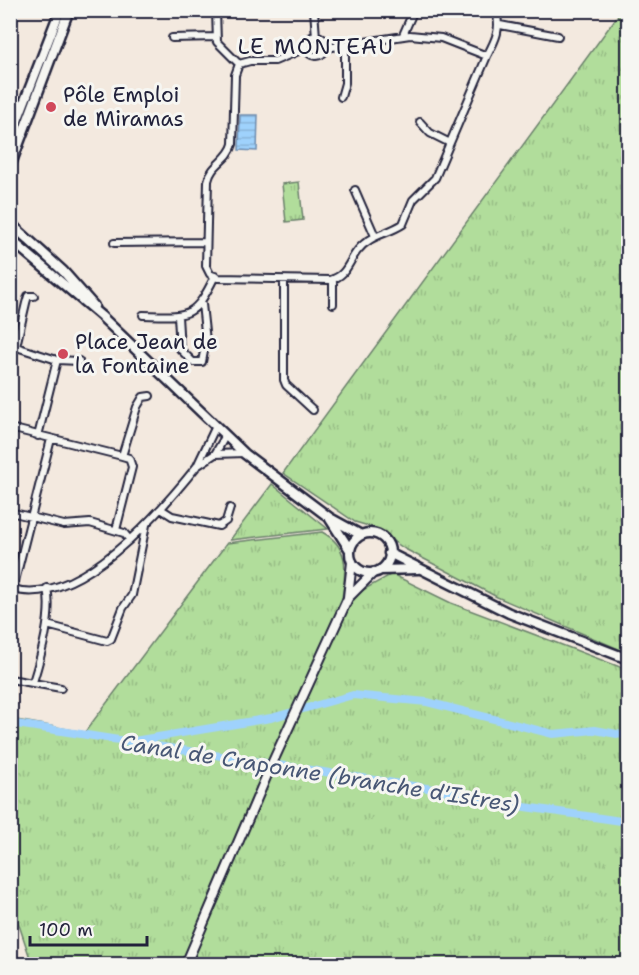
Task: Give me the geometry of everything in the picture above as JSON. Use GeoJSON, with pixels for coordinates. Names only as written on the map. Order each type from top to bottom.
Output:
{"type":"FeatureCollection","features":[{"type":"Feature","properties":{"kind":"main road"},"geometry":{"type":"LineString","coordinates":[[10,139],[60,10]]}},
{"type":"Feature","properties":{"kind":"main road"},"geometry":{"type":"LineString","coordinates":[[10,168],[69,10]]}},
{"type":"Feature","properties":{"kind":"main road"},"geometry":{"type":"LineString","coordinates":[[10,223],[63,271],[101,316]]}},
{"type":"Feature","properties":{"kind":"main road"},"geometry":{"type":"LineString","coordinates":[[10,239],[101,316],[245,454],[330,518],[362,535]]}},
{"type":"Feature","properties":{"kind":"main road"},"geometry":{"type":"LineString","coordinates":[[330,518],[350,550],[352,562],[362,571],[418,568]]}},
{"type":"Feature","properties":{"kind":"main road"},"geometry":{"type":"LineString","coordinates":[[350,550],[356,538],[362,535],[374,533],[380,536],[385,540],[389,553],[386,565],[377,571]]}},
{"type":"Feature","properties":{"kind":"main road"},"geometry":{"type":"LineString","coordinates":[[389,553],[509,613],[628,659]]}},
{"type":"Feature","properties":{"kind":"street"},"geometry":{"type":"LineString","coordinates":[[216,10],[216,37],[220,46],[238,64]]}},
{"type":"Feature","properties":{"kind":"street"},"geometry":{"type":"LineString","coordinates":[[314,10],[316,36]]}},
{"type":"Feature","properties":{"kind":"street"},"geometry":{"type":"LineString","coordinates":[[403,35],[414,10]]}},
{"type":"Feature","properties":{"kind":"street"},"geometry":{"type":"LineString","coordinates":[[238,64],[235,75],[234,141],[231,151],[209,174],[206,266],[215,276],[284,280],[333,279],[344,273],[357,250],[375,236],[403,224],[413,200],[435,178],[497,37],[500,26],[496,10]]}},
{"type":"Feature","properties":{"kind":"street"},"geometry":{"type":"LineString","coordinates":[[500,26],[558,36]]}},
{"type":"Feature","properties":{"kind":"street"},"geometry":{"type":"LineString","coordinates":[[316,36],[308,40],[306,48],[310,54],[316,56],[326,48],[403,35],[441,38],[487,56]]}},
{"type":"Feature","properties":{"kind":"street"},"geometry":{"type":"LineString","coordinates":[[316,36],[323,40],[326,48]]}},
{"type":"Feature","properties":{"kind":"street"},"geometry":{"type":"LineString","coordinates":[[172,38],[216,37]]}},
{"type":"Feature","properties":{"kind":"street"},"geometry":{"type":"LineString","coordinates":[[341,97],[345,83],[345,46]]}},
{"type":"Feature","properties":{"kind":"street"},"geometry":{"type":"LineString","coordinates":[[238,64],[250,61],[275,61],[306,48]]}},
{"type":"Feature","properties":{"kind":"street"},"geometry":{"type":"LineString","coordinates":[[420,122],[430,133],[450,142]]}},
{"type":"Feature","properties":{"kind":"street"},"geometry":{"type":"LineString","coordinates":[[355,190],[375,236]]}},
{"type":"Feature","properties":{"kind":"street"},"geometry":{"type":"LineString","coordinates":[[114,243],[206,242]]}},
{"type":"Feature","properties":{"kind":"street"},"geometry":{"type":"LineString","coordinates":[[178,316],[180,349],[193,362],[202,362],[206,341],[202,304],[215,276]]}},
{"type":"Feature","properties":{"kind":"street"},"geometry":{"type":"LineString","coordinates":[[333,279],[333,304]]}},
{"type":"Feature","properties":{"kind":"street"},"geometry":{"type":"LineString","coordinates":[[284,280],[284,380],[313,411]]}},
{"type":"Feature","properties":{"kind":"street"},"geometry":{"type":"LineString","coordinates":[[34,296],[28,296],[14,345],[54,356],[57,360],[79,361]]}},
{"type":"Feature","properties":{"kind":"street"},"geometry":{"type":"LineString","coordinates":[[143,315],[178,316],[202,304]]}},
{"type":"Feature","properties":{"kind":"street"},"geometry":{"type":"LineString","coordinates":[[38,436],[57,360]]}},
{"type":"Feature","properties":{"kind":"street"},"geometry":{"type":"LineString","coordinates":[[122,456],[137,407],[143,397],[150,396]]}},
{"type":"Feature","properties":{"kind":"street"},"geometry":{"type":"LineString","coordinates":[[51,439],[12,588],[47,588],[63,585],[91,570],[146,525],[161,509],[197,466],[216,426]]}},
{"type":"Feature","properties":{"kind":"street"},"geometry":{"type":"LineString","coordinates":[[10,428],[129,458],[132,467],[116,530]]}},
{"type":"Feature","properties":{"kind":"street"},"geometry":{"type":"LineString","coordinates":[[197,466],[215,454],[226,435]]}},
{"type":"Feature","properties":{"kind":"street"},"geometry":{"type":"LineString","coordinates":[[215,454],[245,454]]}},
{"type":"Feature","properties":{"kind":"street"},"geometry":{"type":"LineString","coordinates":[[161,509],[172,516],[219,526],[226,521],[230,508]]}},
{"type":"Feature","properties":{"kind":"street"},"geometry":{"type":"LineString","coordinates":[[10,512],[64,525],[90,523],[124,533],[129,539]]}},
{"type":"Feature","properties":{"kind":"street"},"geometry":{"type":"LineString","coordinates":[[47,625],[107,641],[111,639],[123,608],[132,595],[146,525]]}},
{"type":"Feature","properties":{"kind":"street"},"geometry":{"type":"LineString","coordinates":[[186,964],[271,765],[348,598],[352,562]]}},
{"type":"Feature","properties":{"kind":"street"},"geometry":{"type":"LineString","coordinates":[[348,598],[377,571]]}},
{"type":"Feature","properties":{"kind":"street"},"geometry":{"type":"LineString","coordinates":[[33,682],[47,625],[50,603],[47,588]]}},
{"type":"Feature","properties":{"kind":"street"},"geometry":{"type":"LineString","coordinates":[[10,679],[61,688]]}},
{"type":"Feature","properties":{"kind":"green space"},"geometry":{"type":"Polygon","coordinates":[[[621,11],[628,11],[628,653],[497,597],[405,549],[372,527],[355,522],[283,473],[621,11]]]}},
{"type":"Feature","properties":{"kind":"green space"},"geometry":{"type":"Polygon","coordinates":[[[299,182],[303,220],[286,222],[282,184],[299,182]]]}},
{"type":"Feature","properties":{"kind":"green space"},"geometry":{"type":"Polygon","coordinates":[[[272,484],[328,529],[230,540],[272,484]]]}},
{"type":"Feature","properties":{"kind":"green space"},"geometry":{"type":"Polygon","coordinates":[[[322,532],[332,539],[343,555],[345,575],[341,607],[346,609],[361,591],[392,574],[451,603],[628,670],[628,964],[32,964],[11,901],[10,719],[85,732],[227,543],[322,532]]]}},
{"type":"Feature","properties":{"kind":"water"},"geometry":{"type":"Polygon","coordinates":[[[240,115],[258,115],[257,151],[239,150],[240,115]]]}},
{"type":"Feature","properties":{"kind":"waterway"},"geometry":{"type":"LineString","coordinates":[[134,741],[271,718],[353,695],[427,702],[553,734],[595,730],[628,736]]}},
{"type":"Feature","properties":{"kind":"waterway","name":"Canal de Craponne (branche d'Istres)"},"geometry":{"type":"LineString","coordinates":[[10,723],[465,794],[525,807],[628,822]]}},
{"type":"Feature","properties":{"kind":"place","name":"Pôle Emploi de Miramas"},"geometry":{"type":"Point","coordinates":[51,107]}},
{"type":"Feature","properties":{"kind":"place","name":"Place Jean de la Fontaine"},"geometry":{"type":"Point","coordinates":[63,354]}},
{"type":"Feature","properties":{"kind":"district","name":"LE MONTEAU"},"geometry":{"type":"Point","coordinates":[316,46]}}]}
